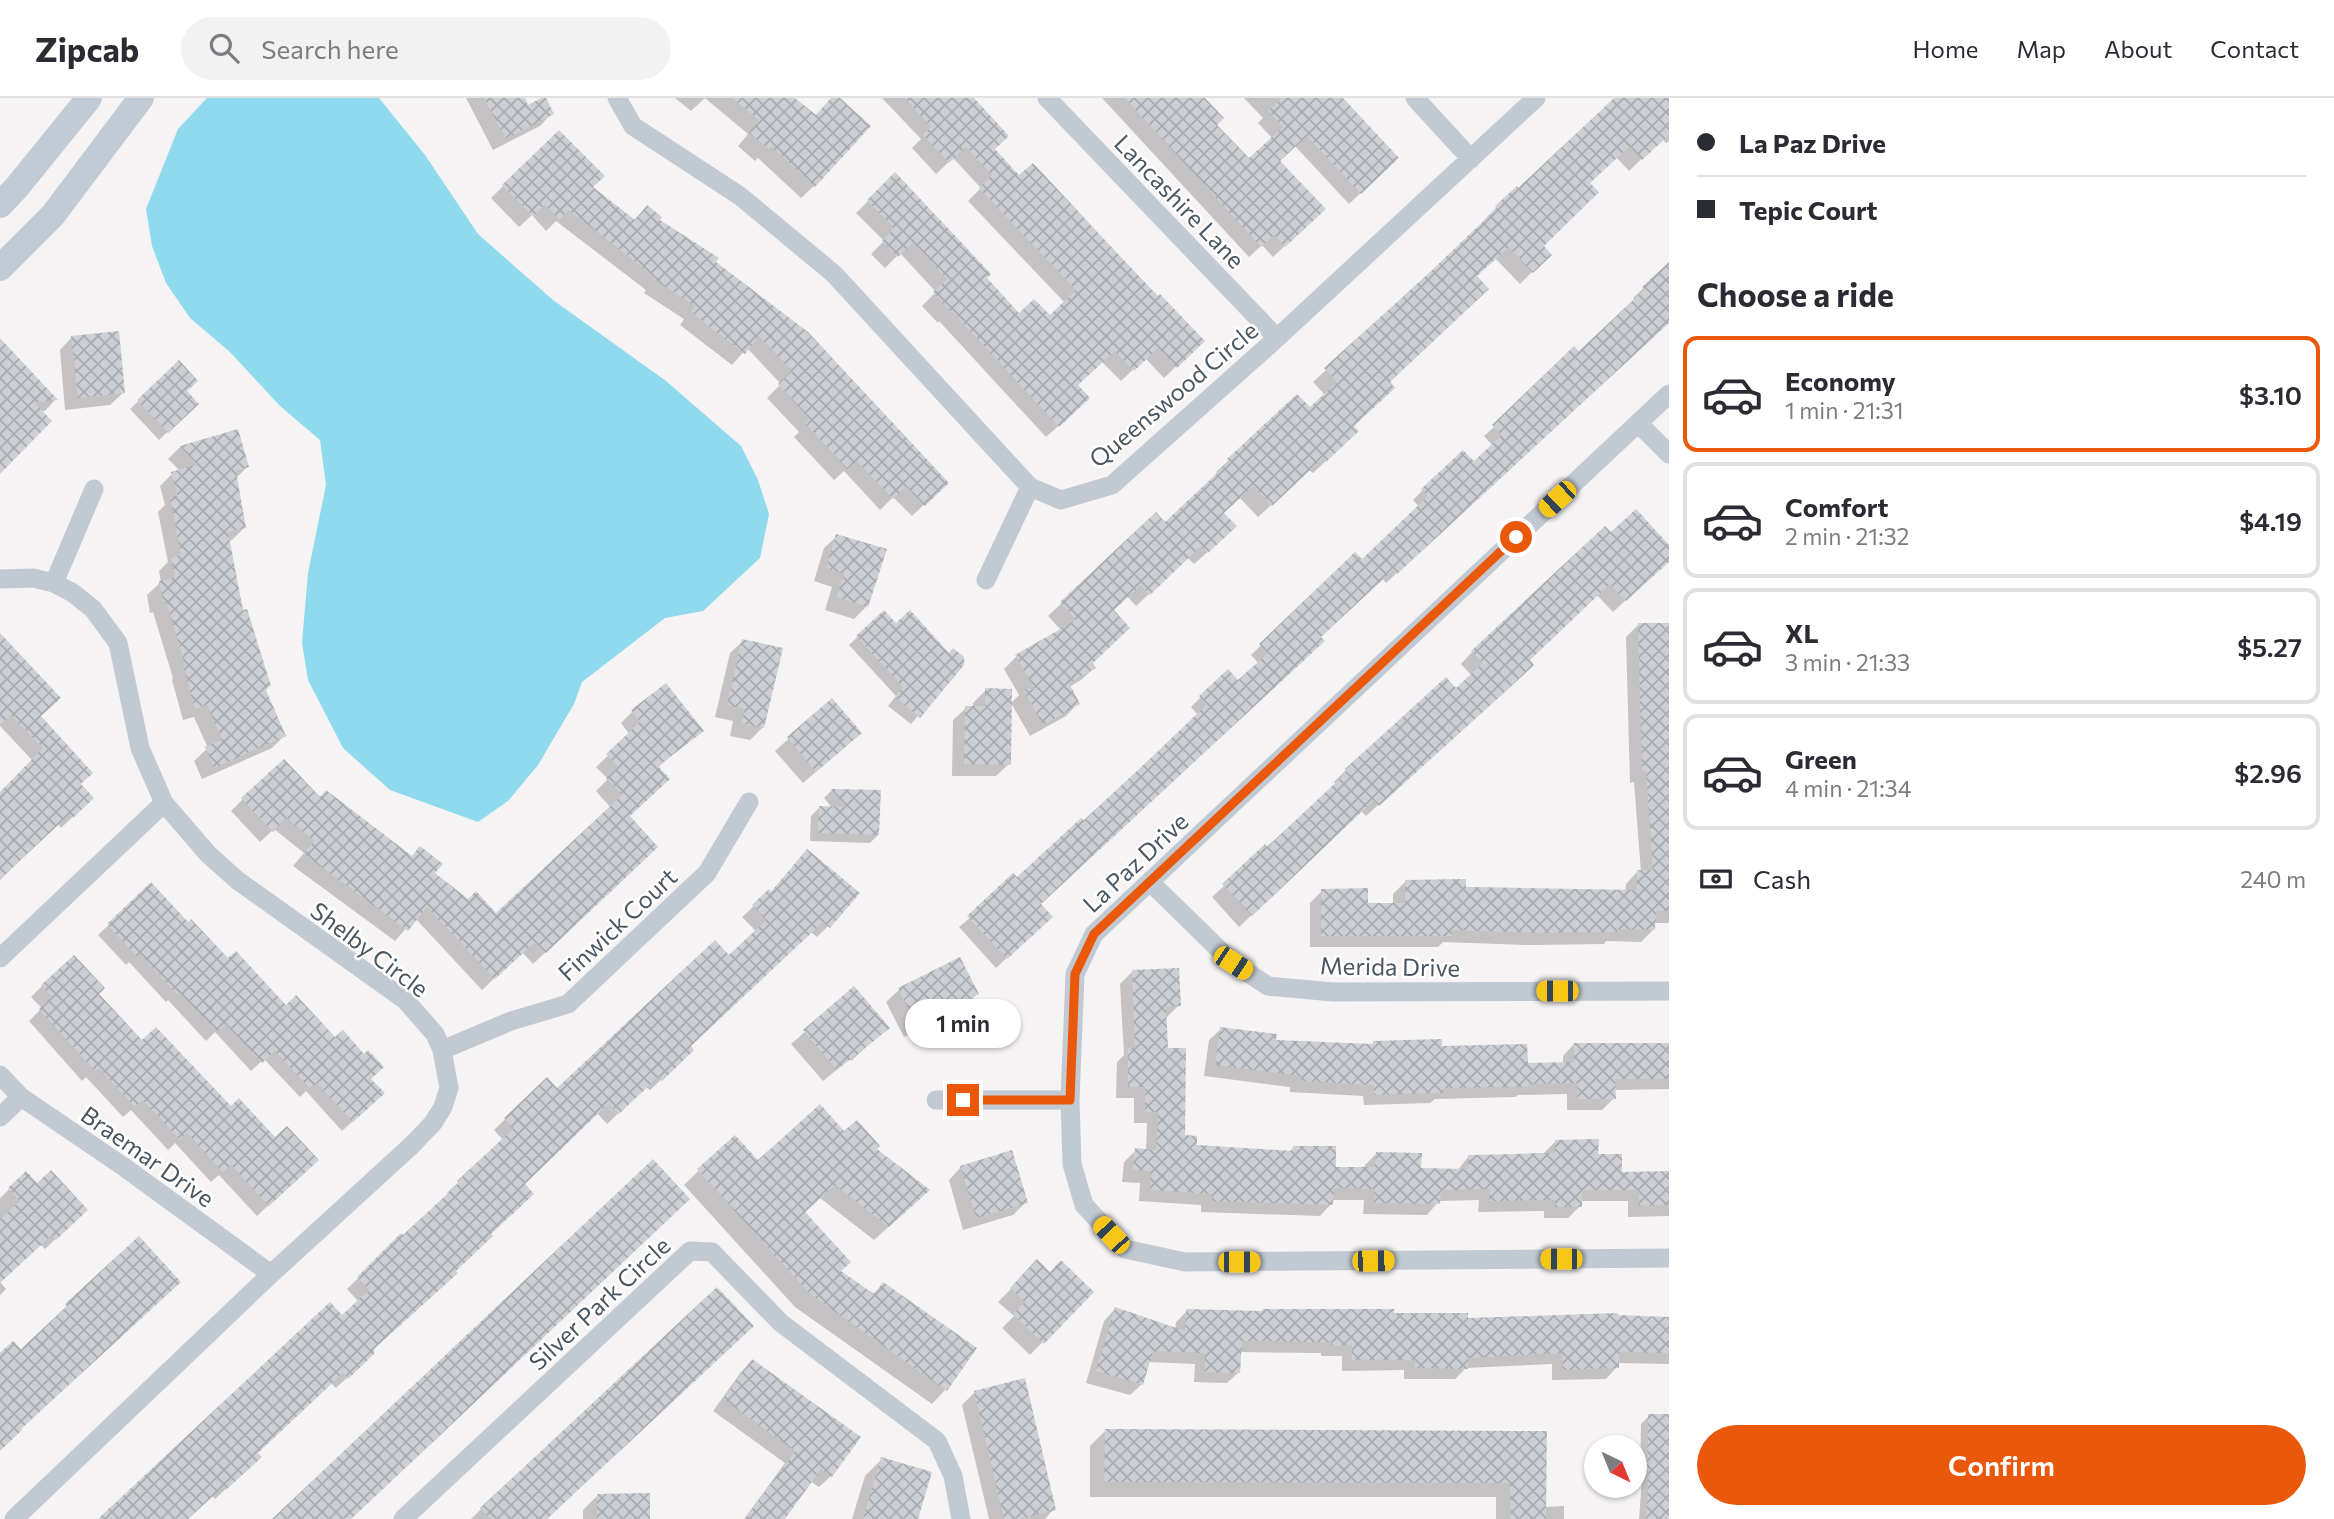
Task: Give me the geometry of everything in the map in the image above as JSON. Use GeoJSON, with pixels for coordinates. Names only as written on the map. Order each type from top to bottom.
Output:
{"type":"FeatureCollection","features":[{"type":"Feature","properties":{"kind":"street"},"geometry":{"type":"LineString","coordinates":[[0,205],[18,187],[89,98]]}},
{"type":"Feature","properties":{"kind":"street"},"geometry":{"type":"LineString","coordinates":[[0,268],[53,215],[141,98]]}},
{"type":"Feature","properties":{"kind":"street","name":"Queenswood Circle"},"geometry":{"type":"LineString","coordinates":[[617,98],[632,126],[740,196],[834,274],[1030,487],[1060,500],[1112,485],[1277,338],[1536,98]]}},
{"type":"Feature","properties":{"kind":"street","name":"Lancashire Lane"},"geometry":{"type":"LineString","coordinates":[[1047,98],[1277,338]]}},
{"type":"Feature","properties":{"kind":"street"},"geometry":{"type":"LineString","coordinates":[[1415,98],[1471,159]]}},
{"type":"Feature","properties":{"kind":"street","name":"La Paz Drive"},"geometry":{"type":"LineString","coordinates":[[1669,394],[1094,934],[1075,974],[1070,1100],[1072,1164],[1084,1205],[1125,1249],[1185,1262],[1669,1258]]}},
{"type":"Feature","properties":{"kind":"street"},"geometry":{"type":"LineString","coordinates":[[1638,423],[1669,454]]}},
{"type":"Feature","properties":{"kind":"street"},"geometry":{"type":"LineString","coordinates":[[986,580],[1030,487]]}},
{"type":"Feature","properties":{"kind":"street"},"geometry":{"type":"LineString","coordinates":[[54,583],[94,489]]}},
{"type":"Feature","properties":{"kind":"street","name":"Shelby Circle"},"geometry":{"type":"LineString","coordinates":[[0,579],[33,578],[54,583],[73,593],[93,609],[118,643],[140,748],[164,803],[208,854],[237,880],[405,1000],[435,1034],[442,1050],[449,1088],[443,1107],[412,1145],[271,1274],[14,1519]]}},
{"type":"Feature","properties":{"kind":"street","name":"Finwick Court"},"geometry":{"type":"LineString","coordinates":[[442,1050],[511,1021],[568,1004],[707,873],[749,802]]}},
{"type":"Feature","properties":{"kind":"street"},"geometry":{"type":"LineString","coordinates":[[0,958],[164,803]]}},
{"type":"Feature","properties":{"kind":"street","name":"Merida Drive"},"geometry":{"type":"LineString","coordinates":[[1150,881],[1233,963],[1268,986],[1333,992],[1669,991]]}},
{"type":"Feature","properties":{"kind":"street","name":"Braemar Drive"},"geometry":{"type":"LineString","coordinates":[[0,1075],[20,1097],[124,1167],[271,1274]]}},
{"type":"Feature","properties":{"kind":"street"},"geometry":{"type":"LineString","coordinates":[[0,1117],[20,1097]]}},
{"type":"Feature","properties":{"kind":"street"},"geometry":{"type":"LineString","coordinates":[[936,1100],[1070,1100]]}},
{"type":"Feature","properties":{"kind":"street","name":"Silver Park Circle"},"geometry":{"type":"LineString","coordinates":[[403,1519],[690,1251],[712,1252],[781,1323],[937,1441],[953,1476],[961,1519]]}},
{"type":"Feature","properties":{"kind":"water"},"geometry":{"type":"Polygon","coordinates":[[[207,98],[379,98],[425,155],[478,234],[553,300],[666,381],[741,446],[758,480],[769,514],[760,558],[703,611],[665,618],[582,682],[574,704],[538,765],[508,801],[478,822],[390,790],[343,748],[308,680],[302,643],[308,573],[326,485],[320,440],[280,406],[230,352],[190,318],[166,283],[152,246],[146,209],[178,129],[207,98]]]}},
{"type":"Feature","properties":{"kind":"building"},"geometry":{"type":"Polygon","coordinates":[[[484,98],[525,98],[528,105],[546,98],[554,114],[506,139],[484,98]]]}},
{"type":"Feature","properties":{"kind":"building"},"geometry":{"type":"Polygon","coordinates":[[[732,98],[795,98],[816,115],[831,98],[840,98],[871,126],[815,187],[771,146],[769,149],[749,133],[759,120],[732,98]]]}},
{"type":"Feature","properties":{"kind":"building"},"geometry":{"type":"Polygon","coordinates":[[[905,98],[974,98],[1009,136],[995,149],[1019,175],[1033,163],[1158,296],[1160,294],[1205,341],[1177,368],[1158,348],[1134,371],[1115,351],[1078,385],[1090,398],[1059,427],[933,292],[947,279],[913,242],[898,257],[882,241],[894,228],[867,200],[895,172],[991,274],[987,278],[1019,313],[1034,299],[1050,315],[1076,290],[979,188],[992,175],[966,147],[949,163],[923,135],[931,127],[905,98]]]}},
{"type":"Feature","properties":{"kind":"building"},"geometry":{"type":"Polygon","coordinates":[[[1125,98],[1205,98],[1224,118],[1217,125],[1249,158],[1283,127],[1268,111],[1282,98],[1343,98],[1399,158],[1361,194],[1307,136],[1280,161],[1326,209],[1285,247],[1274,235],[1261,247],[1125,98]]]}},
{"type":"Feature","properties":{"kind":"building"},"geometry":{"type":"Polygon","coordinates":[[[1614,98],[1669,98],[1669,135],[1642,160],[1630,146],[1590,183],[1599,192],[1544,246],[1552,255],[1533,273],[1509,247],[1477,276],[1489,289],[1390,382],[1395,388],[1354,426],[1359,431],[1326,462],[1323,458],[1272,506],[1253,486],[1224,513],[1237,526],[1208,553],[1201,546],[1150,595],[1141,585],[1114,610],[1130,628],[1093,663],[1096,668],[1069,683],[1080,704],[1043,725],[1023,689],[1035,689],[1015,655],[1076,620],[1060,602],[1156,512],[1165,522],[1297,394],[1310,407],[1337,382],[1324,368],[1614,98]]]}},
{"type":"Feature","properties":{"kind":"building"},"geometry":{"type":"Polygon","coordinates":[[[559,130],[605,176],[593,187],[635,220],[647,205],[662,217],[660,220],[719,258],[716,262],[808,332],[949,483],[925,506],[906,486],[893,499],[857,461],[847,469],[805,423],[810,419],[778,384],[792,371],[759,336],[745,354],[691,312],[695,306],[655,280],[656,278],[569,210],[560,220],[545,205],[533,216],[502,185],[559,130]]]}},
{"type":"Feature","properties":{"kind":"building"},"geometry":{"type":"Polygon","coordinates":[[[1669,262],[1669,323],[1397,574],[1393,570],[1321,637],[1325,641],[1041,904],[1053,917],[1007,959],[967,916],[1013,873],[1017,877],[1081,818],[1084,820],[1153,756],[1207,704],[1199,696],[1228,669],[1238,680],[1268,653],[1259,644],[1355,552],[1362,559],[1428,496],[1421,489],[1463,450],[1474,461],[1502,435],[1492,425],[1574,346],[1579,351],[1645,289],[1642,287],[1669,262]]]}},
{"type":"Feature","properties":{"kind":"building"},"geometry":{"type":"Polygon","coordinates":[[[119,331],[125,393],[78,398],[71,336],[119,331]]]}},
{"type":"Feature","properties":{"kind":"building"},"geometry":{"type":"Polygon","coordinates":[[[0,338],[58,400],[34,402],[52,421],[0,474],[0,338]]]}},
{"type":"Feature","properties":{"kind":"building"},"geometry":{"type":"Polygon","coordinates":[[[179,360],[198,381],[187,391],[199,404],[168,433],[137,400],[179,360]]]}},
{"type":"Feature","properties":{"kind":"building"},"geometry":{"type":"Polygon","coordinates":[[[238,429],[249,467],[236,471],[246,528],[228,532],[243,610],[247,609],[271,686],[265,688],[286,736],[214,768],[205,747],[222,740],[207,705],[195,709],[183,666],[185,665],[159,581],[175,577],[171,557],[181,555],[170,497],[178,496],[171,472],[197,464],[180,446],[238,429]]]}},
{"type":"Feature","properties":{"kind":"building"},"geometry":{"type":"Polygon","coordinates":[[[1636,509],[1669,545],[1669,562],[1626,601],[1610,584],[1530,660],[1534,665],[1379,806],[1374,800],[1252,916],[1222,884],[1265,844],[1267,847],[1347,772],[1345,769],[1446,677],[1456,688],[1483,663],[1471,651],[1605,526],[1611,532],[1636,509]]]}},
{"type":"Feature","properties":{"kind":"building"},"geometry":{"type":"Polygon","coordinates":[[[836,534],[887,549],[868,607],[837,597],[844,574],[826,568],[836,534]]]}},
{"type":"Feature","properties":{"kind":"building"},"geometry":{"type":"Polygon","coordinates":[[[884,610],[896,623],[910,610],[949,653],[953,648],[964,657],[964,665],[920,718],[895,697],[903,687],[856,636],[884,610]]]}},
{"type":"Feature","properties":{"kind":"building"},"geometry":{"type":"Polygon","coordinates":[[[1638,623],[1669,623],[1669,911],[1656,911],[1655,930],[1541,933],[1451,930],[1452,936],[1321,936],[1321,889],[1368,888],[1368,903],[1405,903],[1405,880],[1466,879],[1466,887],[1637,890],[1637,870],[1653,870],[1646,771],[1642,771],[1638,623]]]}},
{"type":"Feature","properties":{"kind":"building"},"geometry":{"type":"Polygon","coordinates":[[[0,633],[61,698],[41,716],[93,773],[81,784],[94,798],[73,818],[70,814],[0,879],[0,792],[43,748],[11,715],[0,725],[0,633]]]}},
{"type":"Feature","properties":{"kind":"building"},"geometry":{"type":"Polygon","coordinates":[[[742,639],[783,648],[764,728],[741,723],[745,709],[727,705],[742,639]]]}},
{"type":"Feature","properties":{"kind":"building"},"geometry":{"type":"Polygon","coordinates":[[[666,683],[704,731],[658,766],[670,779],[630,816],[658,847],[546,953],[535,942],[495,979],[427,907],[408,931],[304,854],[314,841],[287,818],[273,832],[241,798],[284,759],[320,797],[326,790],[412,856],[420,846],[443,864],[435,873],[468,899],[476,891],[496,913],[622,795],[606,778],[618,767],[606,754],[640,722],[631,710],[666,683]]]}},
{"type":"Feature","properties":{"kind":"building"},"geometry":{"type":"Polygon","coordinates":[[[985,688],[1012,689],[1011,765],[964,764],[965,706],[985,706],[985,688]]]}},
{"type":"Feature","properties":{"kind":"building"},"geometry":{"type":"Polygon","coordinates":[[[832,698],[862,733],[816,772],[787,737],[832,698]]]}},
{"type":"Feature","properties":{"kind":"building"},"geometry":{"type":"Polygon","coordinates":[[[831,789],[881,790],[879,835],[818,833],[819,806],[846,807],[831,789]]]}},
{"type":"Feature","properties":{"kind":"building"},"geometry":{"type":"Polygon","coordinates":[[[807,849],[860,893],[830,928],[823,922],[691,1046],[694,1050],[662,1081],[658,1077],[619,1114],[609,1103],[525,1184],[534,1194],[491,1234],[493,1236],[456,1271],[458,1273],[374,1349],[374,1354],[348,1379],[343,1373],[258,1453],[262,1457],[227,1489],[224,1486],[188,1519],[98,1519],[330,1302],[342,1315],[369,1290],[357,1277],[513,1129],[504,1118],[547,1077],[557,1088],[715,940],[729,955],[766,920],[752,905],[769,889],[771,892],[807,849]]]}},
{"type":"Feature","properties":{"kind":"building"},"geometry":{"type":"Polygon","coordinates":[[[151,882],[188,922],[191,919],[228,958],[236,951],[286,1005],[296,995],[335,1037],[343,1030],[364,1054],[368,1050],[384,1067],[371,1079],[385,1093],[353,1122],[317,1083],[310,1089],[275,1051],[262,1063],[226,1024],[217,1032],[140,954],[137,957],[107,924],[151,882]]]}},
{"type":"Feature","properties":{"kind":"building"},"geometry":{"type":"Polygon","coordinates":[[[74,955],[105,988],[99,994],[142,1040],[156,1027],[231,1106],[239,1098],[275,1137],[287,1126],[319,1160],[269,1206],[231,1165],[223,1172],[187,1133],[180,1140],[143,1100],[135,1107],[99,1068],[95,1071],[39,1009],[52,996],[41,985],[74,955]]]}},
{"type":"Feature","properties":{"kind":"building"},"geometry":{"type":"Polygon","coordinates":[[[960,957],[979,994],[917,1026],[898,988],[960,957]]]}},
{"type":"Feature","properties":{"kind":"building"},"geometry":{"type":"Polygon","coordinates":[[[1179,968],[1181,1006],[1166,1007],[1168,1048],[1186,1048],[1185,1135],[1197,1136],[1197,1145],[1293,1151],[1293,1146],[1336,1146],[1336,1167],[1375,1167],[1376,1152],[1422,1153],[1421,1168],[1468,1169],[1468,1155],[1555,1153],[1555,1140],[1599,1139],[1598,1154],[1622,1154],[1622,1172],[1669,1171],[1669,1205],[1639,1206],[1639,1190],[1582,1190],[1582,1207],[1555,1207],[1555,1200],[1489,1201],[1490,1189],[1441,1190],[1440,1204],[1374,1203],[1375,1189],[1334,1188],[1333,1205],[1212,1201],[1212,1194],[1150,1190],[1151,1171],[1133,1170],[1135,1148],[1156,1150],[1158,1112],[1145,1112],[1145,1087],[1128,1087],[1128,1048],[1135,1048],[1132,970],[1179,968]]]}},
{"type":"Feature","properties":{"kind":"building"},"geometry":{"type":"Polygon","coordinates":[[[854,986],[890,1028],[837,1070],[803,1030],[854,986]]]}},
{"type":"Feature","properties":{"kind":"building"},"geometry":{"type":"Polygon","coordinates":[[[1220,1027],[1277,1034],[1276,1040],[1373,1044],[1373,1041],[1442,1039],[1442,1046],[1527,1044],[1528,1063],[1574,1062],[1574,1043],[1669,1043],[1669,1079],[1615,1079],[1616,1099],[1577,1099],[1578,1083],[1528,1084],[1528,1087],[1443,1088],[1443,1093],[1374,1095],[1374,1085],[1301,1081],[1301,1076],[1215,1065],[1220,1027]]]}},
{"type":"Feature","properties":{"kind":"building"},"geometry":{"type":"Polygon","coordinates":[[[820,1104],[844,1131],[857,1120],[880,1146],[877,1149],[930,1190],[889,1227],[835,1185],[805,1212],[851,1262],[841,1271],[874,1294],[883,1282],[977,1348],[947,1391],[809,1293],[697,1169],[735,1135],[758,1160],[820,1104]]]}},
{"type":"Feature","properties":{"kind":"building"},"geometry":{"type":"Polygon","coordinates":[[[1012,1150],[1028,1203],[976,1218],[960,1166],[1012,1150]]]}},
{"type":"Feature","properties":{"kind":"building"},"geometry":{"type":"Polygon","coordinates":[[[653,1159],[690,1199],[415,1459],[351,1519],[272,1519],[653,1159]]]}},
{"type":"Feature","properties":{"kind":"building"},"geometry":{"type":"Polygon","coordinates":[[[51,1170],[88,1210],[56,1240],[52,1235],[0,1283],[0,1219],[20,1201],[8,1188],[26,1171],[37,1183],[51,1170]]]}},
{"type":"Feature","properties":{"kind":"building"},"geometry":{"type":"Polygon","coordinates":[[[139,1236],[181,1282],[0,1451],[0,1353],[13,1341],[21,1349],[139,1236]]]}},
{"type":"Feature","properties":{"kind":"building"},"geometry":{"type":"Polygon","coordinates":[[[1037,1259],[1050,1272],[1061,1260],[1094,1292],[1044,1344],[1013,1314],[1025,1302],[1010,1288],[1037,1259]]]}},
{"type":"Feature","properties":{"kind":"building"},"geometry":{"type":"Polygon","coordinates":[[[717,1287],[754,1326],[547,1519],[491,1519],[480,1508],[717,1287]]]}},
{"type":"Feature","properties":{"kind":"building"},"geometry":{"type":"Polygon","coordinates":[[[1115,1307],[1185,1331],[1186,1309],[1394,1309],[1394,1313],[1468,1313],[1468,1318],[1618,1313],[1669,1317],[1669,1353],[1619,1352],[1619,1368],[1563,1370],[1562,1353],[1468,1358],[1468,1369],[1415,1368],[1415,1360],[1352,1360],[1352,1345],[1331,1346],[1331,1342],[1242,1341],[1240,1373],[1205,1372],[1205,1353],[1153,1351],[1143,1385],[1096,1371],[1115,1307]]]}},
{"type":"Feature","properties":{"kind":"building"},"geometry":{"type":"Polygon","coordinates":[[[752,1359],[861,1437],[832,1477],[821,1469],[785,1519],[745,1519],[795,1451],[723,1399],[752,1359]]]}},
{"type":"Feature","properties":{"kind":"building"},"geometry":{"type":"Polygon","coordinates":[[[1025,1378],[1056,1510],[1020,1519],[1004,1519],[974,1391],[1025,1378]]]}},
{"type":"Feature","properties":{"kind":"building"},"geometry":{"type":"Polygon","coordinates":[[[1648,1414],[1669,1414],[1669,1519],[1646,1519],[1648,1414]]]}},
{"type":"Feature","properties":{"kind":"building"},"geometry":{"type":"Polygon","coordinates":[[[1105,1429],[1547,1431],[1546,1519],[1511,1519],[1510,1483],[1104,1482],[1105,1429]]]}},
{"type":"Feature","properties":{"kind":"building"},"geometry":{"type":"Polygon","coordinates":[[[881,1457],[932,1472],[918,1519],[863,1519],[881,1457]]]}},
{"type":"Feature","properties":{"kind":"building"},"geometry":{"type":"Polygon","coordinates":[[[650,1493],[650,1519],[597,1519],[597,1494],[650,1493]]]}},
{"type":"Feature","properties":{"kind":"route"},"geometry":{"type":"LineString","coordinates":[[963,1100],[1070,1100],[1075,974],[1094,934],[1516,537]]}}]}
